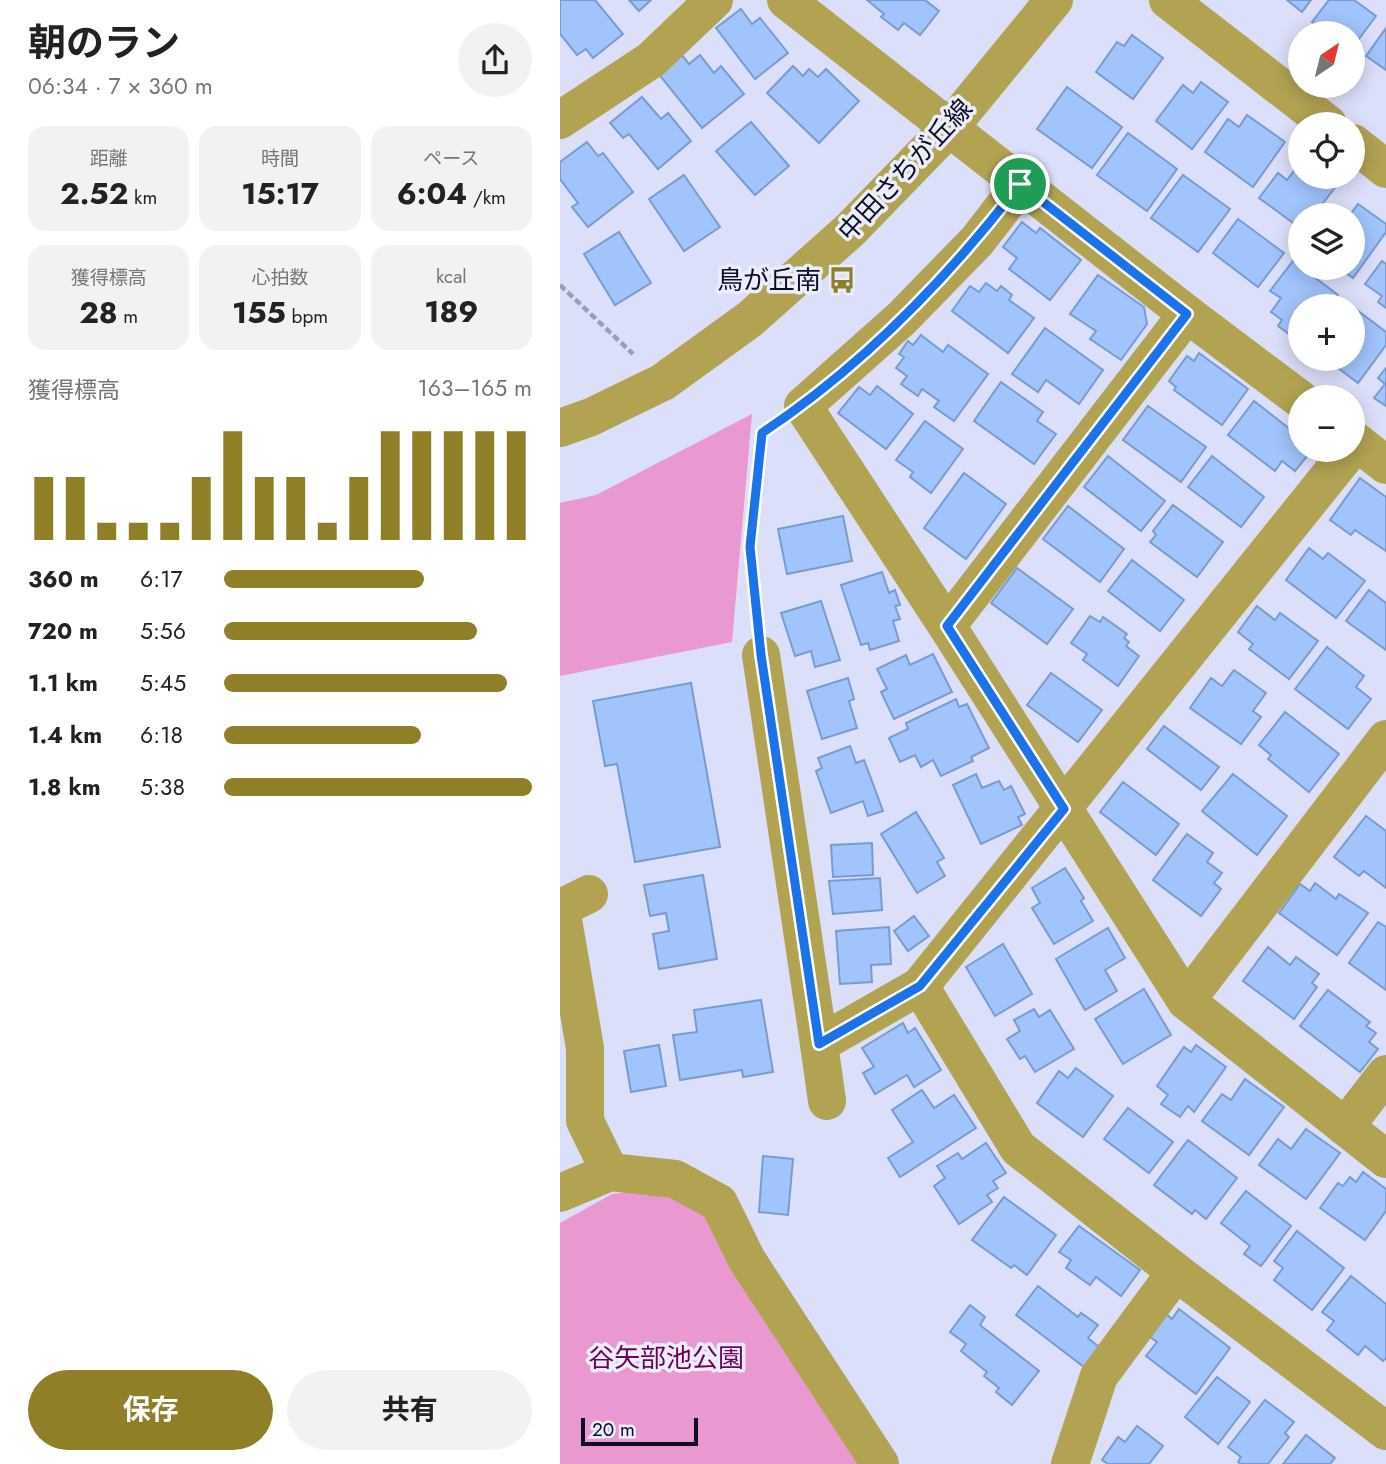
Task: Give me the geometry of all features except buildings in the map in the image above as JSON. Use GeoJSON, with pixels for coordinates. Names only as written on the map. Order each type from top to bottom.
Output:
{"type":"FeatureCollection","features":[{"type":"Feature","properties":{"kind":"street"},"geometry":{"type":"LineString","coordinates":[[560,120],[651,60],[714,0]]}},
{"type":"Feature","properties":{"kind":"street"},"geometry":{"type":"LineString","coordinates":[[786,0],[1288,390]]}},
{"type":"Feature","properties":{"kind":"street","name":"中田さちが丘線"},"geometry":{"type":"LineString","coordinates":[[560,428],[590,417],[663,382],[750,319],[850,230],[950,127],[1054,0]]}},
{"type":"Feature","properties":{"kind":"street"},"geometry":{"type":"LineString","coordinates":[[1168,0],[1313,112]]}},
{"type":"Feature","properties":{"kind":"street"},"geometry":{"type":"LineString","coordinates":[[1365,152],[1386,169]]}},
{"type":"Feature","properties":{"kind":"street"},"geometry":{"type":"LineString","coordinates":[[1020,184],[977,241],[912,308],[803,406],[1186,1001],[1386,1159]]}},
{"type":"Feature","properties":{"kind":"street"},"geometry":{"type":"LineString","coordinates":[[947,626],[1187,314]]}},
{"type":"Feature","properties":{"kind":"street"},"geometry":{"type":"LineString","coordinates":[[1365,452],[1386,465]]}},
{"type":"Feature","properties":{"kind":"street"},"geometry":{"type":"LineString","coordinates":[[819,1044],[920,986],[1339,462]]}},
{"type":"Feature","properties":{"kind":"street"},"geometry":{"type":"LineString","coordinates":[[761,655],[827,1101]]}},
{"type":"Feature","properties":{"kind":"street"},"geometry":{"type":"LineString","coordinates":[[1186,1001],[1386,739]]}},
{"type":"Feature","properties":{"kind":"street"},"geometry":{"type":"LineString","coordinates":[[589,894],[561,908],[585,1048],[585,1121],[610,1172]]}},
{"type":"Feature","properties":{"kind":"street"},"geometry":{"type":"LineString","coordinates":[[920,986],[1018,1148],[1386,1431]]}},
{"type":"Feature","properties":{"kind":"street"},"geometry":{"type":"LineString","coordinates":[[1345,1127],[1386,1074]]}},
{"type":"Feature","properties":{"kind":"street"},"geometry":{"type":"LineString","coordinates":[[560,1193],[610,1172],[675,1179],[719,1203],[747,1261],[880,1464]]}},
{"type":"Feature","properties":{"kind":"street"},"geometry":{"type":"LineString","coordinates":[[1070,1464],[1099,1376],[1176,1272]]}},
{"type":"Feature","properties":{"kind":"path"},"geometry":{"type":"LineString","coordinates":[[560,285],[663,382]]}},
{"type":"Feature","properties":{"kind":"path"},"geometry":{"type":"LineString","coordinates":[[761,655],[750,547],[762,433],[803,406]]}},
{"type":"Feature","properties":{"kind":"green space"},"geometry":{"type":"Polygon","coordinates":[[[752,414],[732,642],[560,676],[560,503],[596,495],[752,414]]]}},
{"type":"Feature","properties":{"kind":"green space","name":"谷矢部池公園"},"geometry":{"type":"Polygon","coordinates":[[[662,1187],[702,1203],[866,1464],[560,1464],[560,1223],[612,1194],[662,1187]]]}},
{"type":"Feature","properties":{"kind":"place","name":"鳥が丘南"},"geometry":{"type":"Point","coordinates":[842,280]}},
{"type":"Feature","properties":{"kind":"route"},"geometry":{"type":"LineString","coordinates":[[1020,184],[1187,314],[947,626],[1064,809],[920,986],[819,1044],[761,655],[750,547],[762,433],[803,406],[902,318],[977,241],[1020,184]]}}]}
